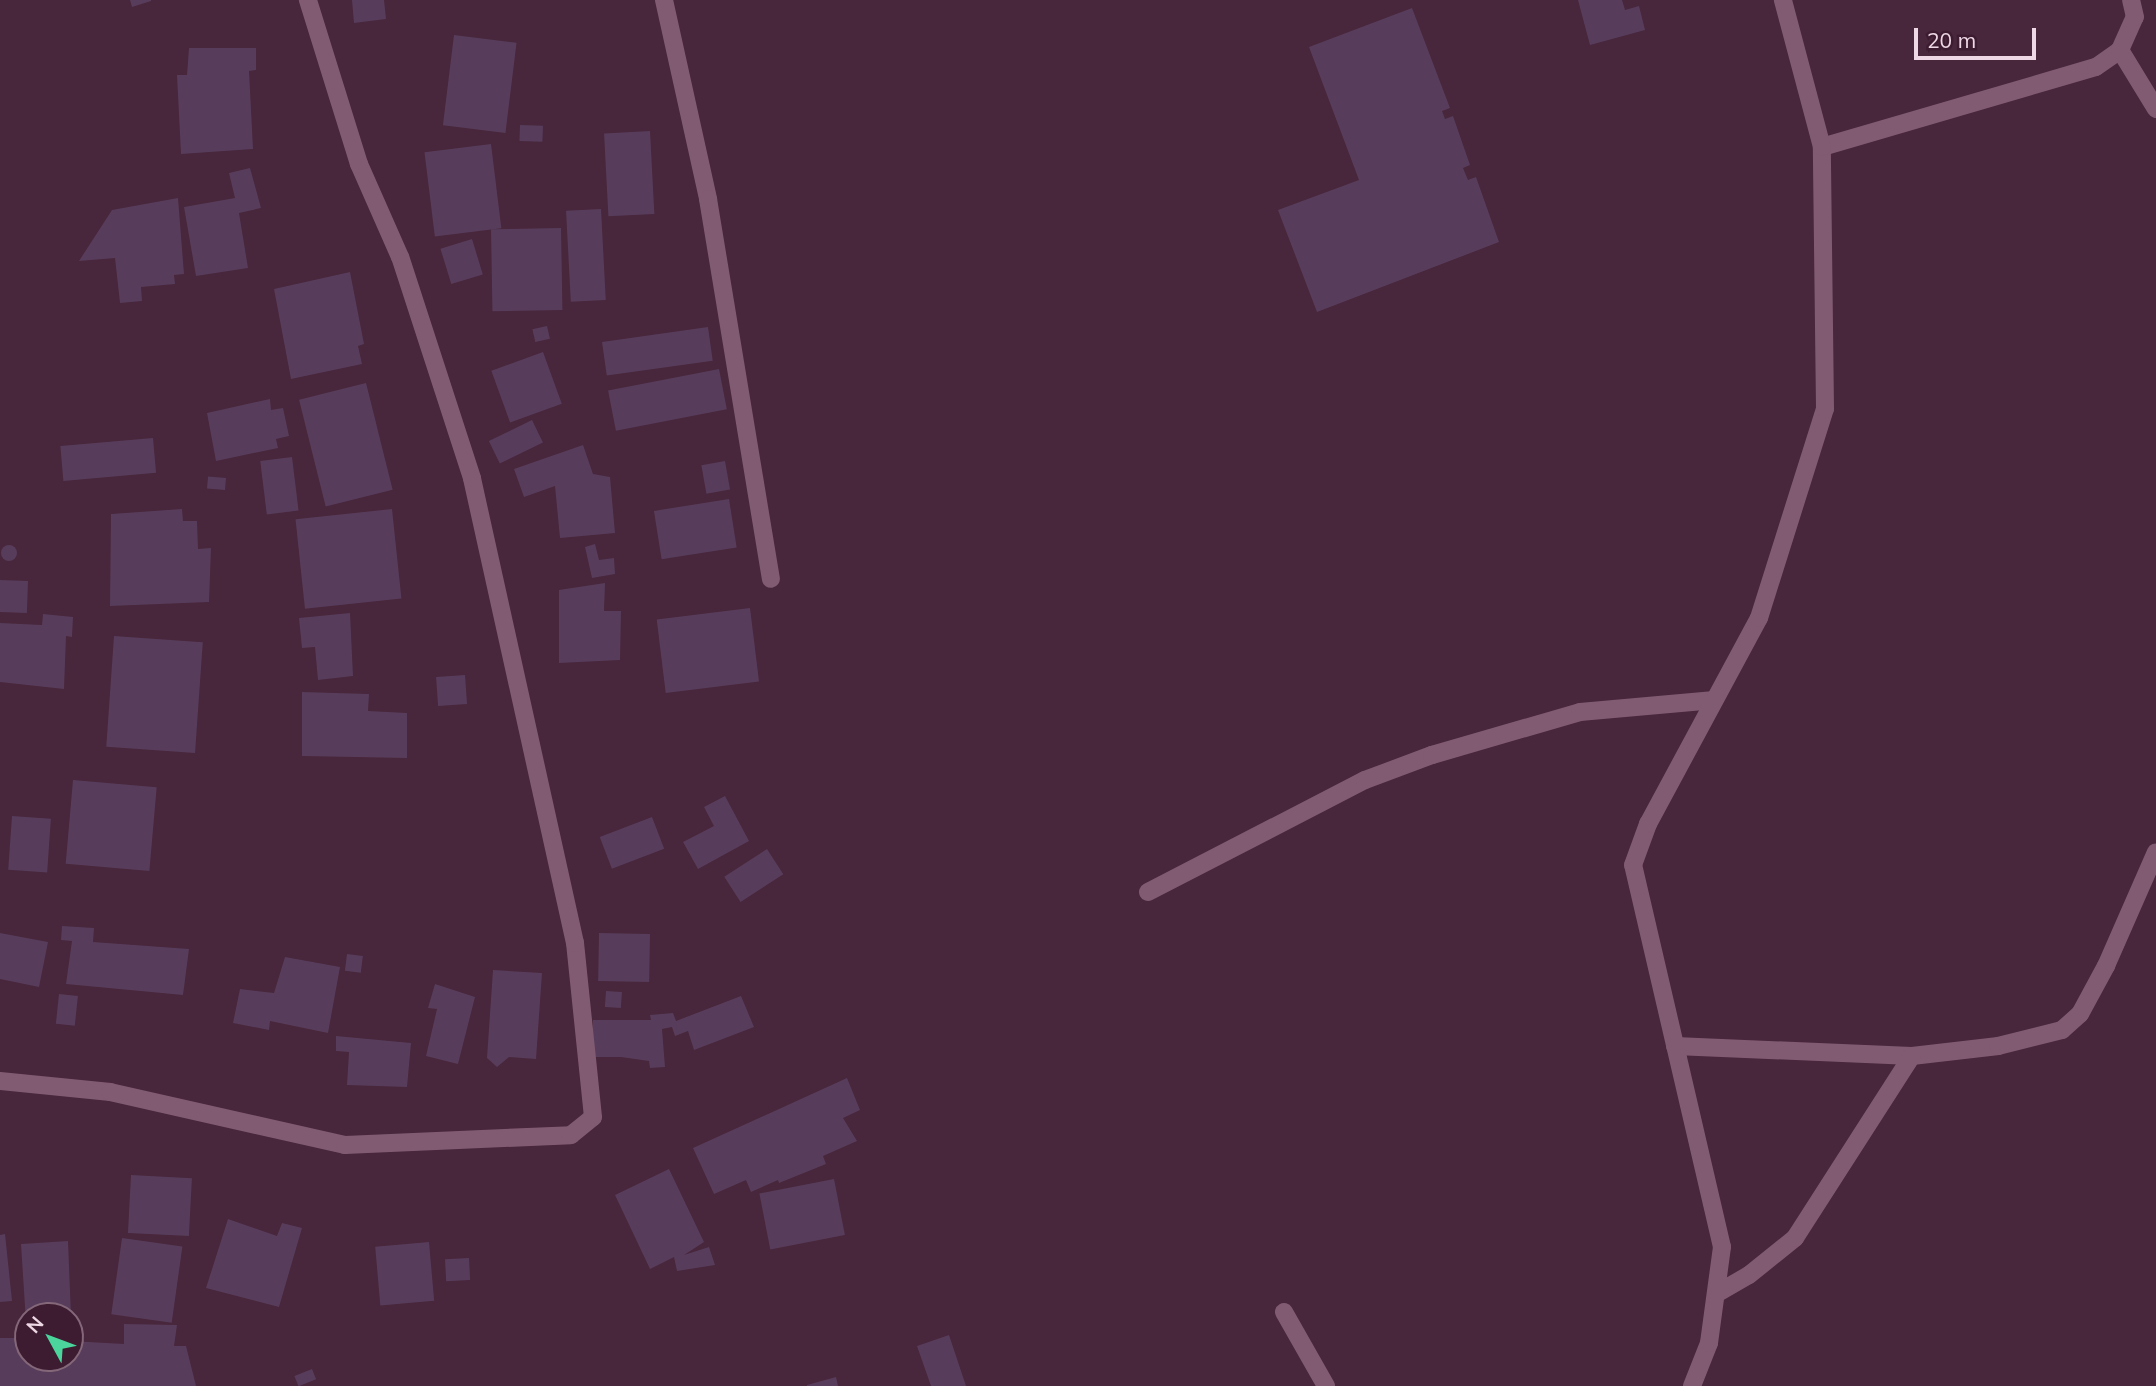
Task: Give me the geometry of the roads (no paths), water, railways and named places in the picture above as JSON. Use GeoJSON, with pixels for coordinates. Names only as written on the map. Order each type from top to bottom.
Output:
{"type":"FeatureCollection","features":[{"type":"Feature","properties":{"kind":"street"},"geometry":{"type":"LineString","coordinates":[[0,1081],[110,1092],[345,1145],[571,1135],[593,1117],[575,943],[472,478],[400,257],[359,164],[308,0]]}},
{"type":"Feature","properties":{"kind":"street"},"geometry":{"type":"LineString","coordinates":[[664,0],[708,199],[771,579]]}},
{"type":"Feature","properties":{"kind":"street"},"geometry":{"type":"LineString","coordinates":[[1692,1386],[1709,1343],[1722,1247],[1633,865],[1648,824],[1759,618],[1825,409],[1822,147],[1783,0]]}},
{"type":"Feature","properties":{"kind":"street"},"geometry":{"type":"LineString","coordinates":[[1822,147],[2096,67],[2120,50],[2135,17],[2131,0]]}},
{"type":"Feature","properties":{"kind":"street"},"geometry":{"type":"LineString","coordinates":[[2120,50],[2156,108]]}},
{"type":"Feature","properties":{"kind":"street"},"geometry":{"type":"LineString","coordinates":[[1148,892],[1365,780],[1432,754],[1580,712],[1714,700]]}},
{"type":"Feature","properties":{"kind":"street"},"geometry":{"type":"LineString","coordinates":[[1675,1046],[1912,1056],[1998,1046],[2062,1030],[2080,1014],[2106,966],[2156,852]]}},
{"type":"Feature","properties":{"kind":"street"},"geometry":{"type":"LineString","coordinates":[[1716,1294],[1749,1275],[1796,1238],[1912,1056]]}},
{"type":"Feature","properties":{"kind":"street"},"geometry":{"type":"LineString","coordinates":[[1284,1312],[1326,1386]]}}]}
